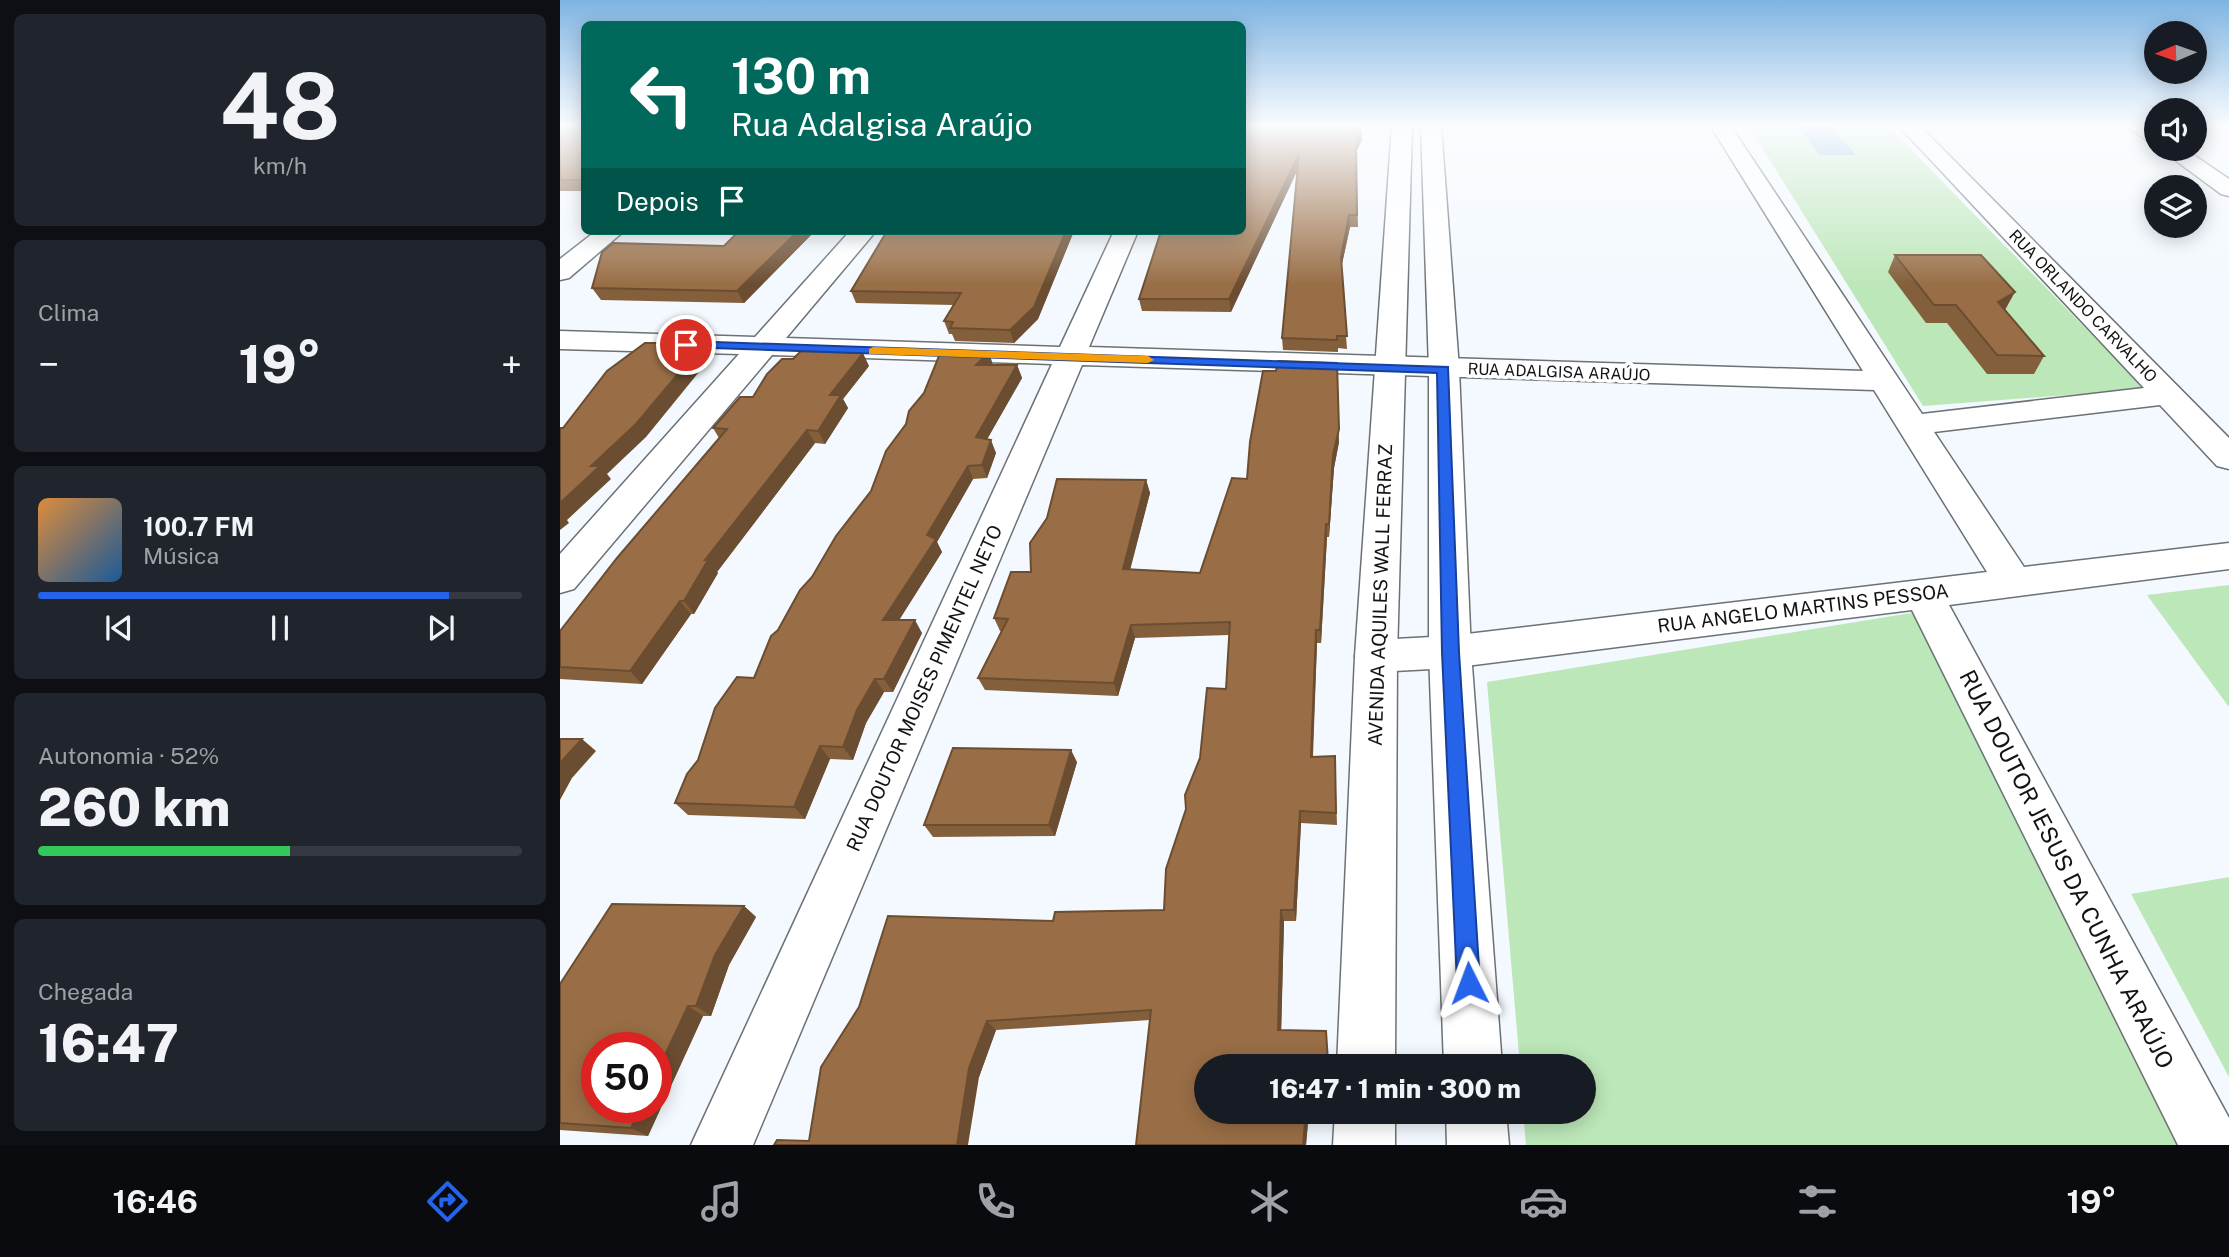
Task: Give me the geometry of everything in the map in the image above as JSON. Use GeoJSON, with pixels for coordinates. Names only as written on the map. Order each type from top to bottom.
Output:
{"type":"FeatureCollection","features":[{"type":"Feature","properties":{"kind":"street","name":"AVENIDA AQUILES WALL FERRAZ"},"geometry":{"type":"LineString","coordinates":[[1366,1054],[1376,656],[1400,178]]}},
{"type":"Feature","properties":{"kind":"street"},"geometry":{"type":"LineString","coordinates":[[1435,178],[1444,369],[1450,652],[1472,1054]]}},
{"type":"Feature","properties":{"kind":"street"},"geometry":{"type":"LineString","coordinates":[[1754,178],[1885,381],[1910,425],[2013,581]]}},
{"type":"Feature","properties":{"kind":"street","name":"RUA ORLANDO CARVALHO"},"geometry":{"type":"LineString","coordinates":[[1960,178],[2229,458]]}},
{"type":"Feature","properties":{"kind":"street"},"geometry":{"type":"LineString","coordinates":[[2214,178],[2229,189]]}},
{"type":"Feature","properties":{"kind":"street"},"geometry":{"type":"LineString","coordinates":[[560,272],[607,235]]}},
{"type":"Feature","properties":{"kind":"street"},"geometry":{"type":"LineString","coordinates":[[560,579],[861,235]]}},
{"type":"Feature","properties":{"kind":"street","name":"RUA DOUTOR MOISES PIMENTEL NETO"},"geometry":{"type":"LineString","coordinates":[[722,1145],[1124,235]]}},
{"type":"Feature","properties":{"kind":"street","name":"RUA ADALGISA ARAÚJO"},"geometry":{"type":"LineString","coordinates":[[560,340],[1071,358],[1885,381]]}},
{"type":"Feature","properties":{"kind":"street"},"geometry":{"type":"LineString","coordinates":[[1910,425],[2169,395]]}},
{"type":"Feature","properties":{"kind":"street","name":"RUA ANGELO MARTINS PESSOA"},"geometry":{"type":"LineString","coordinates":[[1376,656],[1450,652],[2229,556]]}},
{"type":"Feature","properties":{"kind":"street","name":"RUA DOUTOR JESUS DA CUNHA ARAÚJO"},"geometry":{"type":"LineString","coordinates":[[1923,593],[2210,1145]]}},
{"type":"Feature","properties":{"kind":"street"},"geometry":{"type":"LineString","coordinates":[[1364,1145],[1365,1124]]}},
{"type":"Feature","properties":{"kind":"street"},"geometry":{"type":"LineString","coordinates":[[1477,1124],[1478,1145]]}},
{"type":"Feature","properties":{"kind":"green space"},"geometry":{"type":"Polygon","coordinates":[[[1781,178],[1939,178],[2145,389],[1923,406],[1781,178]]]}},
{"type":"Feature","properties":{"kind":"green space"},"geometry":{"type":"Polygon","coordinates":[[[2229,585],[2229,707],[2147,595],[2229,585]]]}},
{"type":"Feature","properties":{"kind":"green space"},"geometry":{"type":"Polygon","coordinates":[[[1917,612],[2183,1145],[1526,1145],[1524,1124],[1596,1124],[1596,1054],[1519,1054],[1487,682],[1917,612]]]}},
{"type":"Feature","properties":{"kind":"green space"},"geometry":{"type":"Polygon","coordinates":[[[2229,877],[2229,1077],[2131,894],[2229,877]]]}},
{"type":"Feature","properties":{"kind":"building"},"geometry":{"type":"Polygon","coordinates":[[[560,178],[581,178],[581,180],[560,178]]]}},
{"type":"Feature","properties":{"kind":"building"},"geometry":{"type":"Polygon","coordinates":[[[1246,178],[1287,178],[1229,299],[1139,299],[1160,235],[1246,235],[1246,178]]]}},
{"type":"Feature","properties":{"kind":"building"},"geometry":{"type":"Polygon","coordinates":[[[1297,178],[1357,178],[1357,215],[1349,215],[1341,257],[1347,336],[1337,336],[1337,340],[1282,338],[1297,178]]]}},
{"type":"Feature","properties":{"kind":"building"},"geometry":{"type":"Polygon","coordinates":[[[735,235],[794,235],[737,291],[592,288],[602,252],[613,243],[724,246],[735,235]]]}},
{"type":"Feature","properties":{"kind":"building"},"geometry":{"type":"Polygon","coordinates":[[[885,235],[1064,235],[1034,307],[1010,330],[950,328],[953,322],[944,321],[961,293],[851,291],[885,235]]]}},
{"type":"Feature","properties":{"kind":"building"},"geometry":{"type":"Polygon","coordinates":[[[1895,255],[1981,255],[2015,292],[1998,302],[2044,356],[1997,355],[1956,305],[1934,305],[1895,255]]]}},
{"type":"Feature","properties":{"kind":"building"},"geometry":{"type":"Polygon","coordinates":[[[645,343],[704,343],[636,424],[591,466],[600,466],[560,503],[560,428],[563,428],[607,371],[645,343]]]}},
{"type":"Feature","properties":{"kind":"building"},"geometry":{"type":"Polygon","coordinates":[[[801,351],[863,353],[830,395],[841,395],[818,431],[807,430],[705,560],[708,560],[684,601],[680,601],[630,671],[560,667],[560,631],[617,558],[727,429],[713,428],[740,397],[753,397],[767,374],[782,359],[793,359],[801,351]]]}},
{"type":"Feature","properties":{"kind":"building"},"geometry":{"type":"Polygon","coordinates":[[[941,351],[989,352],[976,365],[1017,365],[976,437],[991,440],[982,465],[968,466],[927,535],[936,539],[883,620],[915,620],[884,679],[875,679],[857,710],[843,747],[820,746],[794,807],[675,803],[687,774],[698,760],[715,708],[737,677],[754,678],[771,636],[778,630],[800,590],[812,577],[836,536],[871,491],[886,451],[906,424],[909,411],[924,393],[941,351]]]}},
{"type":"Feature","properties":{"kind":"building"},"geometry":{"type":"Polygon","coordinates":[[[1278,361],[1337,363],[1339,429],[1333,455],[1329,524],[1326,524],[1320,630],[1316,630],[1311,757],[1335,756],[1336,813],[1300,811],[1294,910],[1281,910],[1278,1030],[1326,1031],[1327,1054],[1194,1054],[1194,1124],[1305,1124],[1303,1145],[1136,1145],[1151,1010],[987,1021],[969,1068],[957,1145],[774,1145],[777,1140],[809,1141],[821,1067],[859,1007],[888,916],[1053,921],[1055,912],[1164,910],[1166,869],[1186,809],[1185,795],[1200,758],[1207,688],[1226,689],[1230,622],[1131,625],[1114,683],[978,678],[1008,619],[994,618],[1011,572],[1031,572],[1030,543],[1047,518],[1057,479],[1146,480],[1123,569],[1200,573],[1232,478],[1247,479],[1250,442],[1263,371],[1276,371],[1278,361]]]}},
{"type":"Feature","properties":{"kind":"building"},"geometry":{"type":"Polygon","coordinates":[[[560,739],[582,739],[560,763],[560,739]]]}},
{"type":"Feature","properties":{"kind":"building"},"geometry":{"type":"Polygon","coordinates":[[[953,748],[1071,750],[1049,825],[924,825],[953,748]]]}},
{"type":"Feature","properties":{"kind":"building"},"geometry":{"type":"Polygon","coordinates":[[[612,904],[744,906],[715,955],[696,1006],[688,1006],[672,1040],[672,1032],[581,1032],[581,1123],[633,1123],[631,1128],[560,1123],[560,984],[612,904]]]}},
{"type":"Feature","properties":{"kind":"slow traffic"},"geometry":{"type":"LineString","coordinates":[[873,351],[1148,360]]}},
{"type":"Feature","properties":{"kind":"route"},"geometry":{"type":"LineString","coordinates":[[686,345],[1444,369],[1450,652],[1469,983]]}}]}
